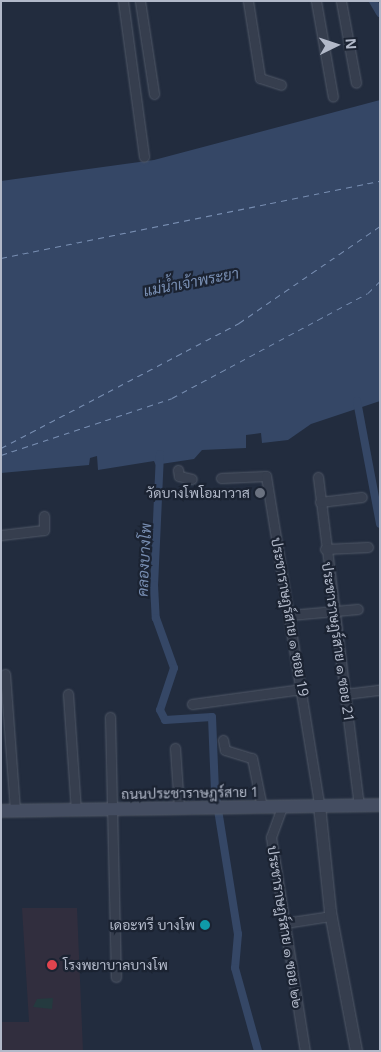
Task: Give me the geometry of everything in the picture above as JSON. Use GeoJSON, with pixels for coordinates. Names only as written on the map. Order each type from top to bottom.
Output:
{"type":"FeatureCollection","features":[{"type":"Feature","properties":{"kind":"main road","name":"ถนนประชาราษฎร์สาย 1"},"geometry":{"type":"LineString","coordinates":[[1,811],[380,805]]}},
{"type":"Feature","properties":{"kind":"street"},"geometry":{"type":"LineString","coordinates":[[123,1],[144,157]]}},
{"type":"Feature","properties":{"kind":"street"},"geometry":{"type":"LineString","coordinates":[[140,1],[154,94]]}},
{"type":"Feature","properties":{"kind":"street"},"geometry":{"type":"LineString","coordinates":[[248,1],[260,78],[281,85]]}},
{"type":"Feature","properties":{"kind":"street"},"geometry":{"type":"LineString","coordinates":[[316,1],[333,97]]}},
{"type":"Feature","properties":{"kind":"street"},"geometry":{"type":"LineString","coordinates":[[340,1],[356,83]]}},
{"type":"Feature","properties":{"kind":"street"},"geometry":{"type":"LineString","coordinates":[[178,470],[178,476],[192,478]]}},
{"type":"Feature","properties":{"kind":"street","name":"ประชาราษฎร์สาย ๑ ซอย 19"},"geometry":{"type":"LineString","coordinates":[[220,478],[266,476],[302,689],[319,805]]}},
{"type":"Feature","properties":{"kind":"street","name":"ประชาราษฎร์สาย ๑ ซอย 21"},"geometry":{"type":"LineString","coordinates":[[318,477],[332,613],[345,694],[359,806]]}},
{"type":"Feature","properties":{"kind":"street"},"geometry":{"type":"LineString","coordinates":[[320,502],[362,497]]}},
{"type":"Feature","properties":{"kind":"street"},"geometry":{"type":"LineString","coordinates":[[1,535],[44,530],[44,516]]}},
{"type":"Feature","properties":{"kind":"street"},"geometry":{"type":"LineString","coordinates":[[325,549],[368,547]]}},
{"type":"Feature","properties":{"kind":"street"},"geometry":{"type":"LineString","coordinates":[[290,615],[332,613],[358,609]]}},
{"type":"Feature","properties":{"kind":"street"},"geometry":{"type":"LineString","coordinates":[[4,674],[14,811]]}},
{"type":"Feature","properties":{"kind":"street"},"geometry":{"type":"LineString","coordinates":[[192,704],[302,689]]}},
{"type":"Feature","properties":{"kind":"street"},"geometry":{"type":"LineString","coordinates":[[345,694],[380,690]]}},
{"type":"Feature","properties":{"kind":"street"},"geometry":{"type":"LineString","coordinates":[[68,694],[76,810]]}},
{"type":"Feature","properties":{"kind":"street"},"geometry":{"type":"LineString","coordinates":[[110,716],[116,977]]}},
{"type":"Feature","properties":{"kind":"street"},"geometry":{"type":"LineString","coordinates":[[222,740],[226,750],[252,758],[262,807]]}},
{"type":"Feature","properties":{"kind":"street"},"geometry":{"type":"LineString","coordinates":[[174,748],[179,808]]}},
{"type":"Feature","properties":{"kind":"street"},"geometry":{"type":"LineString","coordinates":[[319,805],[331,916],[356,1051]]}},
{"type":"Feature","properties":{"kind":"street","name":"ประชาราษฎร์สาย ๑ ซอย ๒๒"},"geometry":{"type":"LineString","coordinates":[[282,807],[271,837],[305,1051]]}},
{"type":"Feature","properties":{"kind":"street"},"geometry":{"type":"LineString","coordinates":[[285,924],[331,916]]}},
{"type":"Feature","properties":{"kind":"shaded area","name":"โรงพยาบาลบางโพ"},"geometry":{"type":"Polygon","coordinates":[[[22,908],[77,908],[83,1051],[1,1051],[1,1022],[29,1022],[22,908]]]}},
{"type":"Feature","properties":{"kind":"green space"},"geometry":{"type":"Polygon","coordinates":[[[53,998],[52,1009],[33,1007],[37,999],[53,998]]]}},
{"type":"Feature","properties":{"kind":"water","name":"แม่น้ำเจ้าพระยา"},"geometry":{"type":"Polygon","coordinates":[[[380,100],[380,401],[311,424],[288,440],[262,443],[261,433],[246,435],[246,448],[202,450],[194,459],[161,464],[158,470],[154,461],[98,470],[97,456],[90,458],[89,465],[1,473],[1,181],[154,160],[380,100]]]}},
{"type":"Feature","properties":{"kind":"waterway"},"geometry":{"type":"LineString","coordinates":[[373,1],[380,13]]}},
{"type":"Feature","properties":{"kind":"waterway"},"geometry":{"type":"LineString","coordinates":[[357,401],[380,524]]}},
{"type":"Feature","properties":{"kind":"waterway","name":"คลองบางโพ"},"geometry":{"type":"LineString","coordinates":[[160,454],[154,585],[156,618],[174,668],[160,710],[165,720],[212,717],[215,791],[238,934],[235,968],[258,1051]]}},
{"type":"Feature","properties":{"kind":"ferry route"},"geometry":{"type":"LineString","coordinates":[[1,258],[380,181]]}},
{"type":"Feature","properties":{"kind":"ferry route"},"geometry":{"type":"LineString","coordinates":[[1,448],[239,323],[380,226]]}},
{"type":"Feature","properties":{"kind":"ferry route"},"geometry":{"type":"LineString","coordinates":[[1,455],[172,398],[368,293],[380,281]]}},
{"type":"Feature","properties":{"kind":"place","name":"วัดบางโพโอมาวาส"},"geometry":{"type":"Point","coordinates":[260,493]}},
{"type":"Feature","properties":{"kind":"place","name":"เดอะทรี บางโพ"},"geometry":{"type":"Point","coordinates":[205,925]}},
{"type":"Feature","properties":{"kind":"place","name":"โรงพยาบาลบางโพ"},"geometry":{"type":"Point","coordinates":[52,965]}}]}
